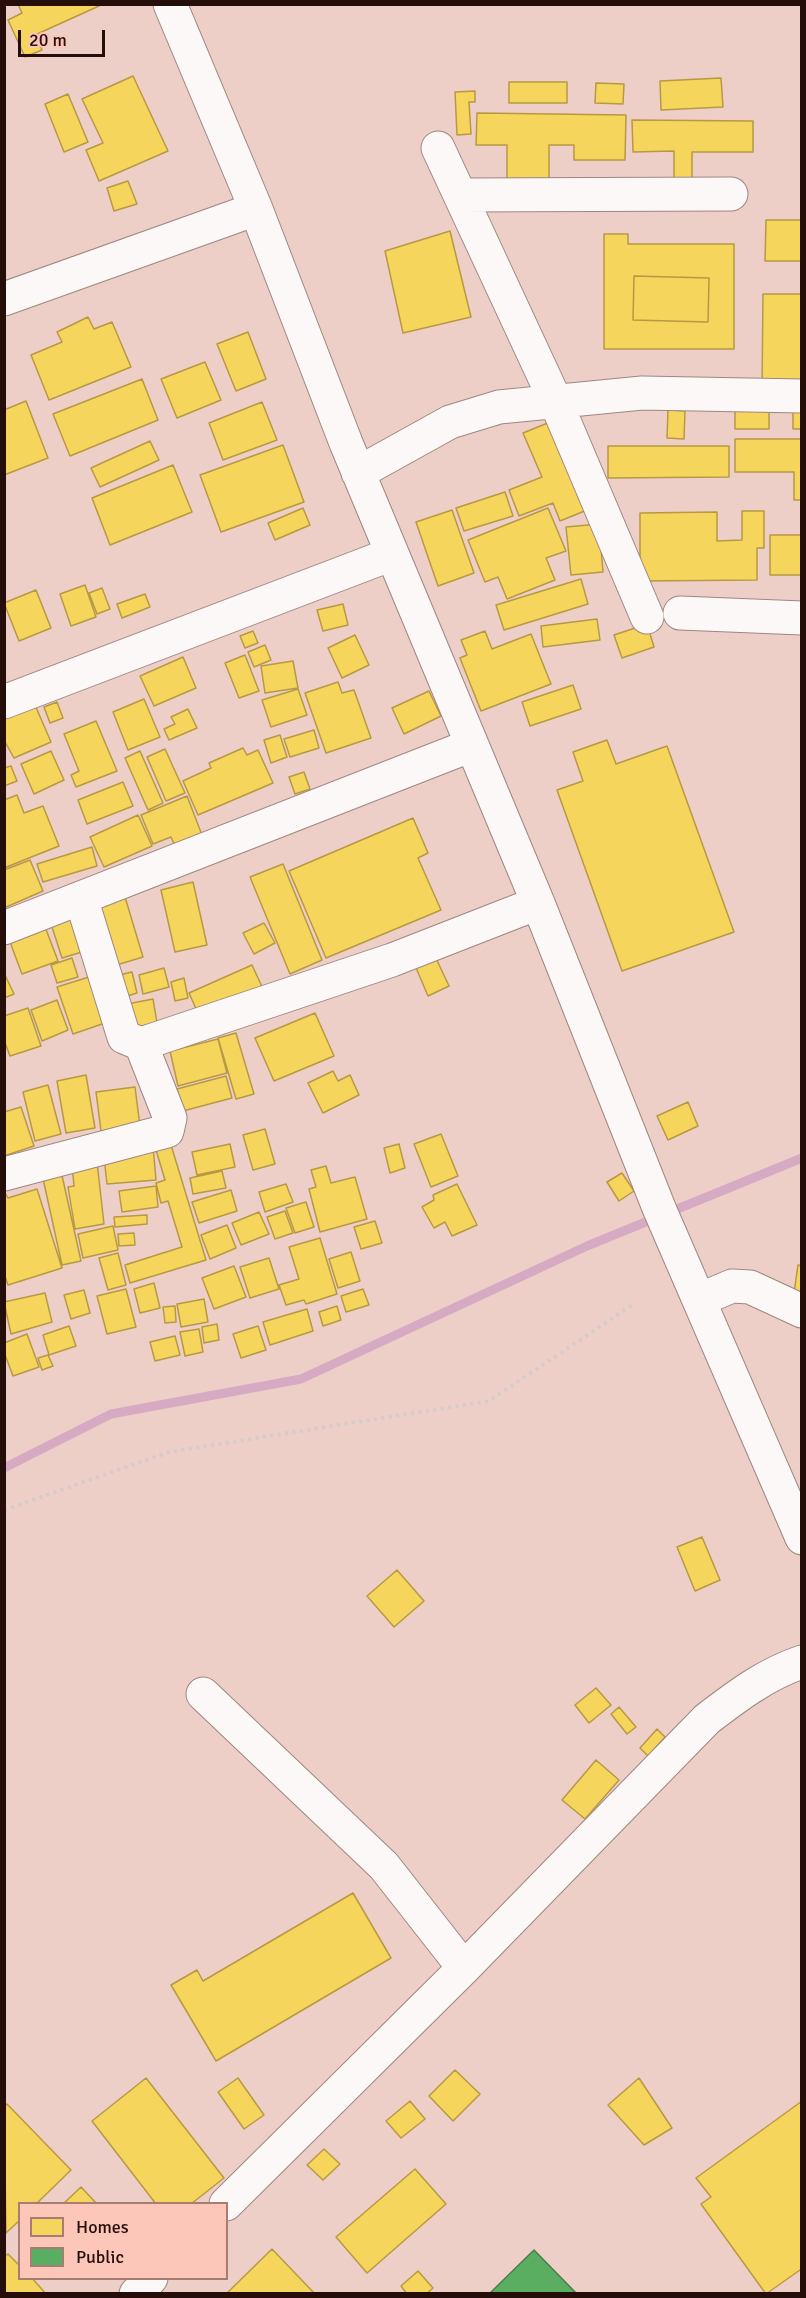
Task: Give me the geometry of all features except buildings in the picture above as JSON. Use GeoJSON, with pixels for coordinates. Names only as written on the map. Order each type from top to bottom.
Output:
{"type":"FeatureCollection","features":[{"type":"Feature","properties":{"kind":"street"},"geometry":{"type":"LineString","coordinates":[[170,4],[256,209],[358,473],[538,903],[659,1208],[801,1538]]}},
{"type":"Feature","properties":{"kind":"street"},"geometry":{"type":"LineString","coordinates":[[438,148],[555,400],[647,616]]}},
{"type":"Feature","properties":{"kind":"street"},"geometry":{"type":"LineString","coordinates":[[461,195],[731,194]]}},
{"type":"Feature","properties":{"kind":"street"},"geometry":{"type":"LineString","coordinates":[[4,299],[256,209]]}},
{"type":"Feature","properties":{"kind":"street"},"geometry":{"type":"LineString","coordinates":[[358,473],[450,422],[499,407],[642,393],[801,396]]}},
{"type":"Feature","properties":{"kind":"street"},"geometry":{"type":"LineString","coordinates":[[4,702],[392,554]]}},
{"type":"Feature","properties":{"kind":"street"},"geometry":{"type":"LineString","coordinates":[[680,613],[801,618]]}},
{"type":"Feature","properties":{"kind":"street"},"geometry":{"type":"LineString","coordinates":[[4,928],[472,745]]}},
{"type":"Feature","properties":{"kind":"street"},"geometry":{"type":"LineString","coordinates":[[81,898],[124,1037],[141,1044],[392,960],[538,903]]}},
{"type":"Feature","properties":{"kind":"street"},"geometry":{"type":"LineString","coordinates":[[4,1174],[167,1131],[170,1118],[141,1044]]}},
{"type":"Feature","properties":{"kind":"street"},"geometry":{"type":"LineString","coordinates":[[699,1300],[732,1286],[750,1287],[801,1311]]}},
{"type":"Feature","properties":{"kind":"street"},"geometry":{"type":"LineString","coordinates":[[228,2202],[464,1968],[707,1719],[743,1691],[778,1670],[801,1662]]}},
{"type":"Feature","properties":{"kind":"street"},"geometry":{"type":"LineString","coordinates":[[203,1694],[384,1866],[464,1968]]}},
{"type":"Feature","properties":{"kind":"street"},"geometry":{"type":"LineString","coordinates":[[136,2294],[149,2280]]}},
{"type":"Feature","properties":{"kind":"path"},"geometry":{"type":"LineString","coordinates":[[4,1510],[169,1452],[489,1401],[635,1303]]}},
{"type":"Feature","properties":{"kind":"waterway"},"geometry":{"type":"LineString","coordinates":[[4,1468],[111,1414],[301,1379],[587,1246],[802,1158]]}}]}
